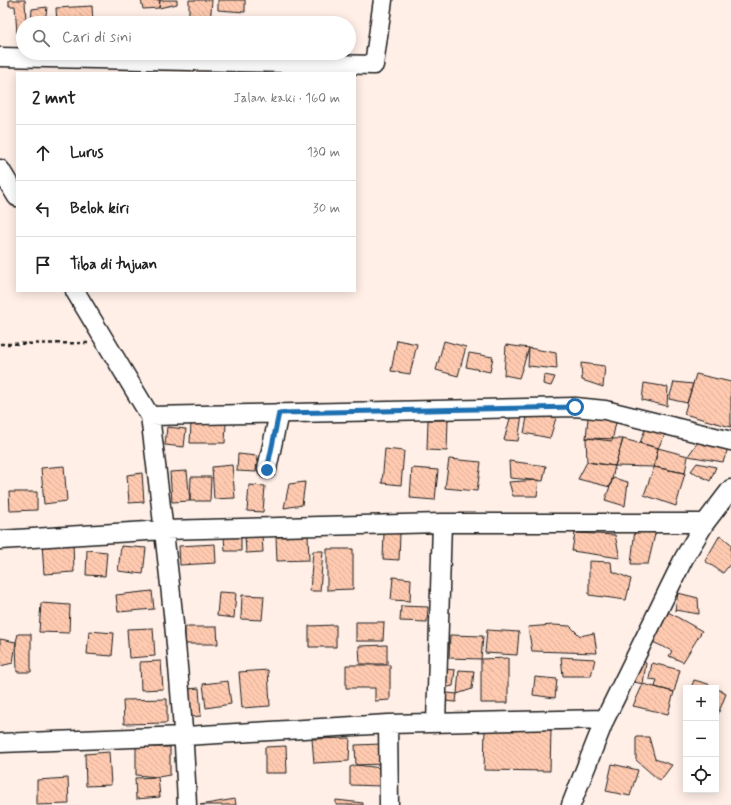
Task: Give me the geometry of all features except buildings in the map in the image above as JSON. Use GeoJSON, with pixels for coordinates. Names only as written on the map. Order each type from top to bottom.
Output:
{"type":"FeatureCollection","features":[{"type":"Feature","properties":{"kind":"street"},"geometry":{"type":"LineString","coordinates":[[140,60],[374,65],[383,0]]}},
{"type":"Feature","properties":{"kind":"street"},"geometry":{"type":"LineString","coordinates":[[0,57],[16,57]]}},
{"type":"Feature","properties":{"kind":"street"},"geometry":{"type":"LineString","coordinates":[[0,169],[16,195]]}},
{"type":"Feature","properties":{"kind":"street"},"geometry":{"type":"LineString","coordinates":[[76,292],[150,416],[164,530],[185,736],[188,805]]}},
{"type":"Feature","properties":{"kind":"street"},"geometry":{"type":"LineString","coordinates":[[150,416],[589,408],[605,410],[731,441]]}},
{"type":"Feature","properties":{"kind":"street"},"geometry":{"type":"LineString","coordinates":[[267,470],[279,413]]}},
{"type":"Feature","properties":{"kind":"street"},"geometry":{"type":"LineString","coordinates":[[571,805],[605,719],[684,558],[705,523],[731,489]]}},
{"type":"Feature","properties":{"kind":"street"},"geometry":{"type":"LineString","coordinates":[[436,723],[442,523]]}},
{"type":"Feature","properties":{"kind":"street"},"geometry":{"type":"LineString","coordinates":[[0,540],[164,530],[442,523],[705,523]]}},
{"type":"Feature","properties":{"kind":"street"},"geometry":{"type":"LineString","coordinates":[[0,743],[185,736],[388,724],[605,719]]}},
{"type":"Feature","properties":{"kind":"street"},"geometry":{"type":"LineString","coordinates":[[388,724],[389,805]]}},
{"type":"Feature","properties":{"kind":"path"},"geometry":{"type":"LineString","coordinates":[[0,344],[106,343]]}},
{"type":"Feature","properties":{"kind":"route"},"geometry":{"type":"LineString","coordinates":[[267,470],[279,413],[575,407]]}}]}
